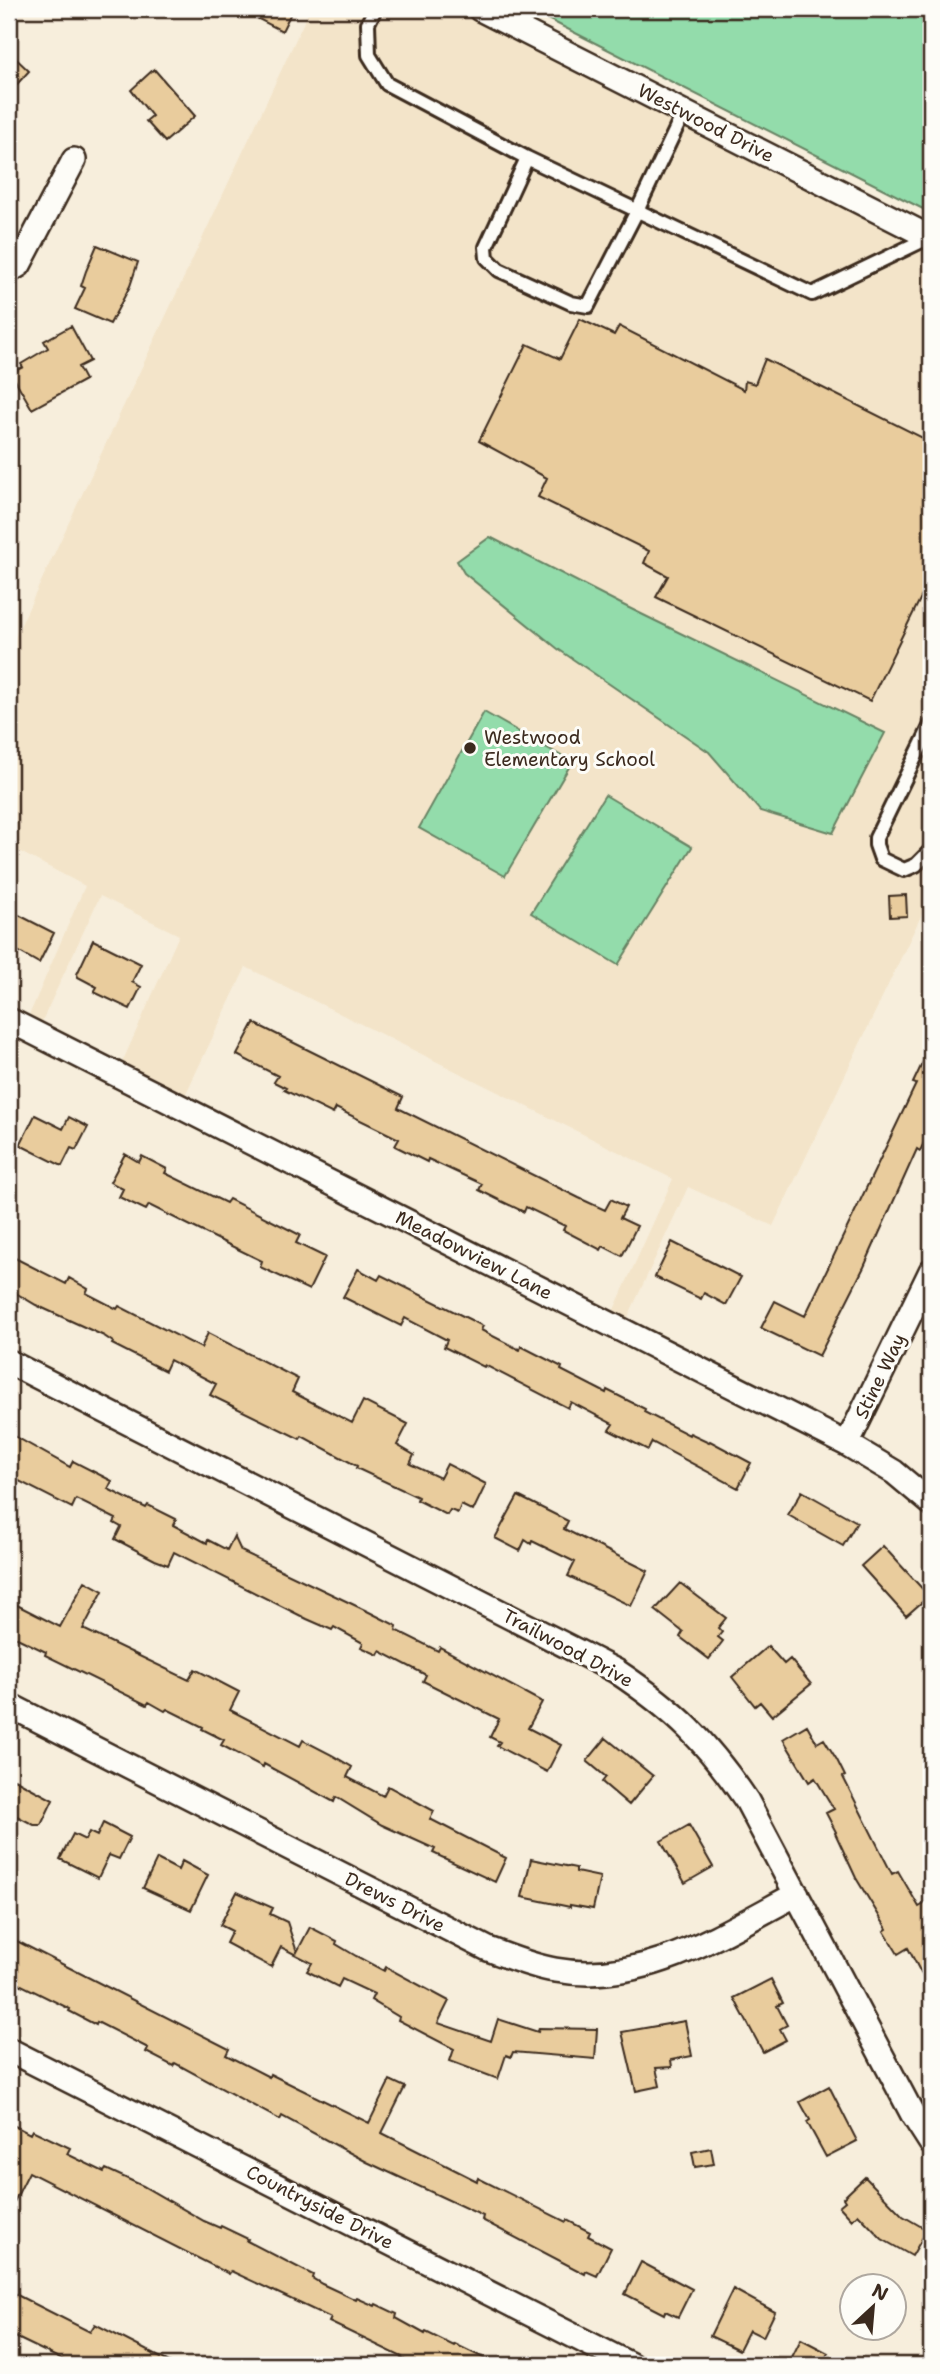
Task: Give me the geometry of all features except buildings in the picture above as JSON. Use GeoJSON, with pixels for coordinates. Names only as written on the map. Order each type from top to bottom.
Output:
{"type":"FeatureCollection","features":[{"type":"Feature","properties":{"kind":"street","name":"Westwood Drive"},"geometry":{"type":"LineString","coordinates":[[480,9],[931,237]]}},
{"type":"Feature","properties":{"kind":"street"},"geometry":{"type":"LineString","coordinates":[[9,271],[19,265],[74,160]]}},
{"type":"Feature","properties":{"kind":"street","name":"Meadowview Lane"},"geometry":{"type":"LineString","coordinates":[[9,1020],[847,1444],[894,1472],[931,1503]]}},
{"type":"Feature","properties":{"kind":"street","name":"Stine Way"},"geometry":{"type":"LineString","coordinates":[[847,1444],[931,1270]]}},
{"type":"Feature","properties":{"kind":"street","name":"Trailwood Drive"},"geometry":{"type":"LineString","coordinates":[[9,1362],[592,1658],[656,1698],[691,1729],[721,1763],[747,1801],[913,2115],[931,2143]]}},
{"type":"Feature","properties":{"kind":"street","name":"Drews Drive"},"geometry":{"type":"LineString","coordinates":[[9,1705],[488,1949],[525,1963],[589,1973],[621,1971],[655,1964],[684,1953],[797,1894]]}},
{"type":"Feature","properties":{"kind":"street","name":"Countryside Drive"},"geometry":{"type":"LineString","coordinates":[[9,2050],[631,2365]]}},
{"type":"Feature","properties":{"kind":"lane"},"geometry":{"type":"LineString","coordinates":[[375,9],[368,23],[369,55],[387,84],[527,158],[812,294],[931,237]]}},
{"type":"Feature","properties":{"kind":"lane"},"geometry":{"type":"LineString","coordinates":[[527,158],[486,247],[488,258],[499,270],[571,303],[588,306],[684,112]]}},
{"type":"Feature","properties":{"kind":"lane"},"geometry":{"type":"LineString","coordinates":[[931,725],[876,838],[881,859],[904,870],[916,865],[931,850]]}},
{"type":"Feature","properties":{"kind":"shaded area","name":"Westwood Elementary School"},"geometry":{"type":"Polygon","coordinates":[[[310,9],[470,9],[931,244],[931,895],[773,1226],[688,1187],[622,1330],[608,1323],[673,1179],[246,967],[180,1106],[117,1074],[179,935],[100,896],[36,1034],[24,1027],[85,886],[9,846],[9,650],[310,9]]]}},
{"type":"Feature","properties":{"kind":"green space"},"geometry":{"type":"Polygon","coordinates":[[[528,9],[931,9],[931,213],[528,9]]]}},
{"type":"Feature","properties":{"kind":"green space"},"geometry":{"type":"Polygon","coordinates":[[[490,537],[885,733],[833,833],[760,811],[709,752],[558,649],[464,573],[457,561],[490,537]]]}},
{"type":"Feature","properties":{"kind":"green space"},"geometry":{"type":"Polygon","coordinates":[[[484,712],[572,762],[505,876],[419,828],[484,712]]]}},
{"type":"Feature","properties":{"kind":"green space"},"geometry":{"type":"Polygon","coordinates":[[[605,795],[692,847],[618,965],[531,913],[605,795]]]}},
{"type":"Feature","properties":{"kind":"place","name":"Westwood Elementary School"},"geometry":{"type":"Point","coordinates":[470,748]}}]}
